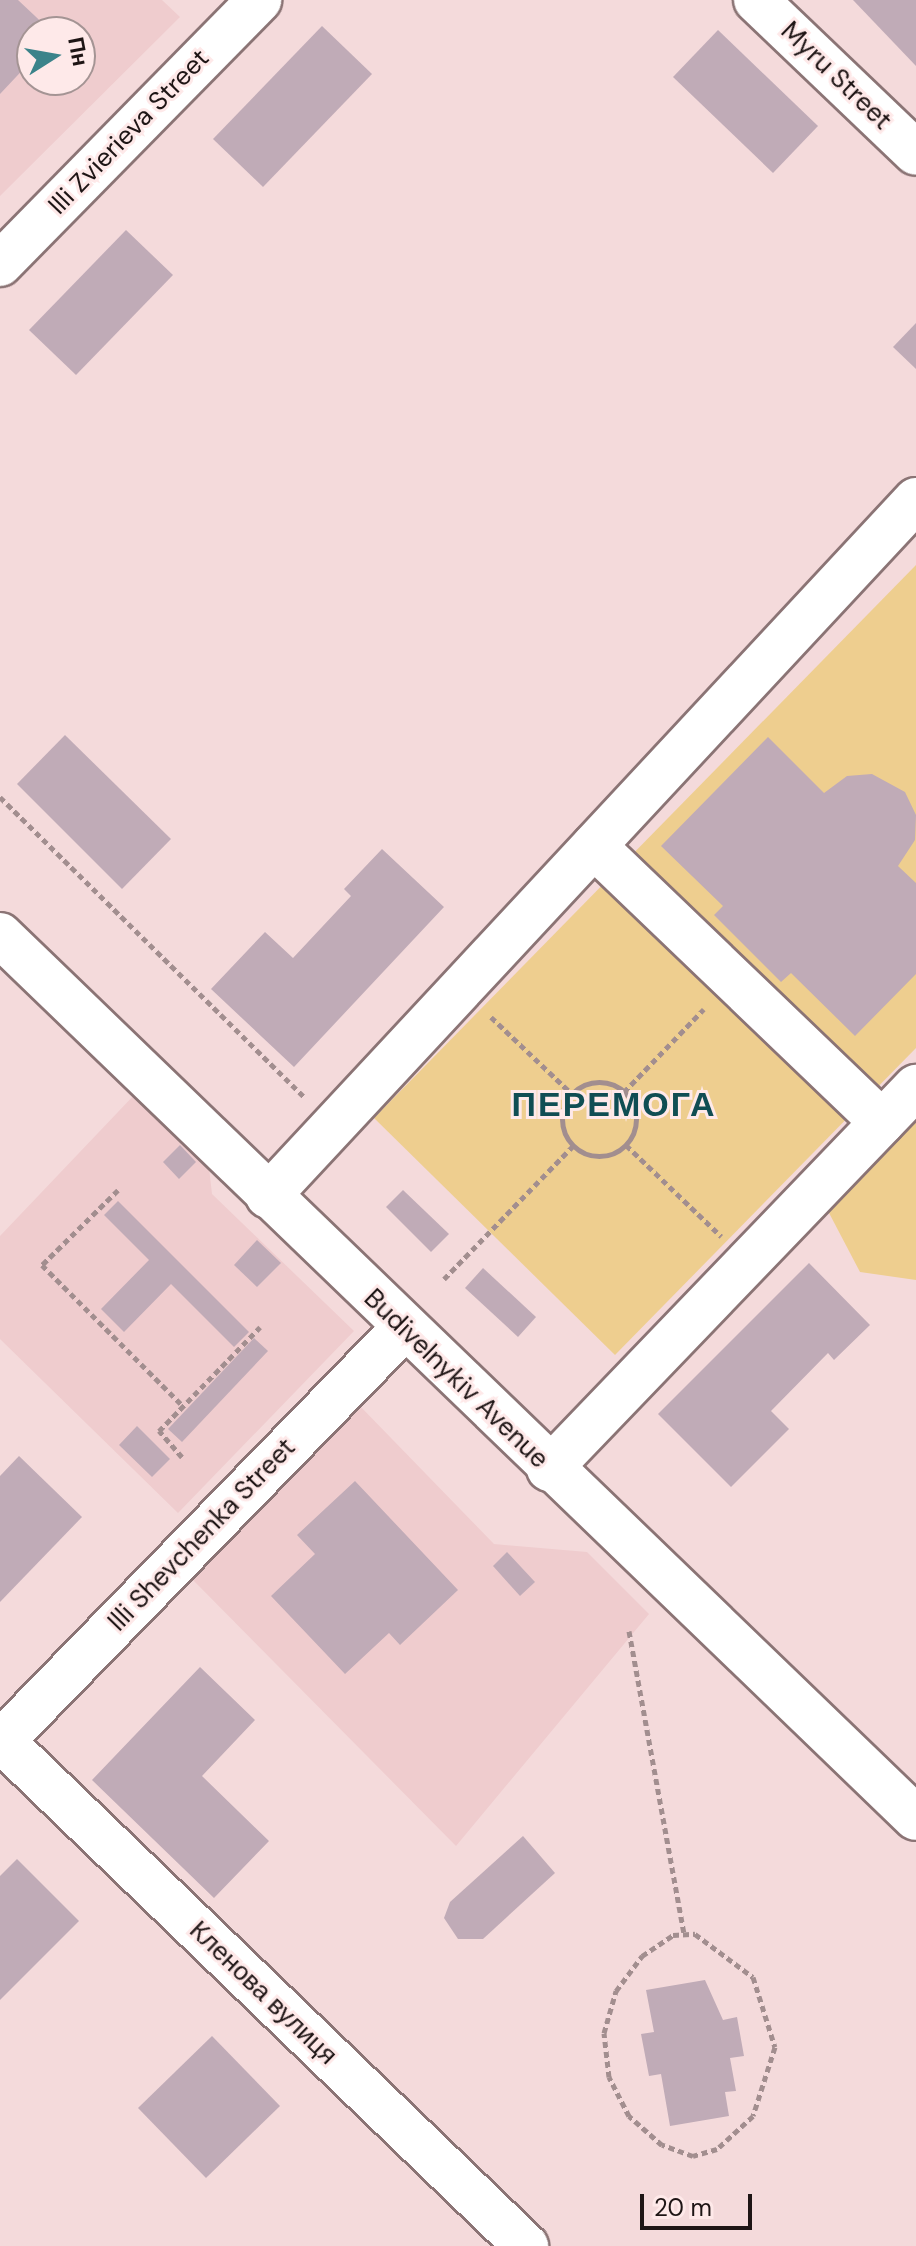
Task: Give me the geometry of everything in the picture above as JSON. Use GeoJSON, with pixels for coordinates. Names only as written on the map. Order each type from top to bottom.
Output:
{"type":"FeatureCollection","features":[{"type":"Feature","properties":{"kind":"street","name":"Illi Zvierieva Street"},"geometry":{"type":"LineString","coordinates":[[0,264],[259,0]]}},
{"type":"Feature","properties":{"kind":"street","name":"Myru Street"},"geometry":{"type":"LineString","coordinates":[[756,0],[916,153]]}},
{"type":"Feature","properties":{"kind":"street"},"geometry":{"type":"LineString","coordinates":[[268,1196],[916,500]]}},
{"type":"Feature","properties":{"kind":"street"},"geometry":{"type":"LineString","coordinates":[[594,846],[882,1122]]}},
{"type":"Feature","properties":{"kind":"street","name":"Budivelnykiv Avenue"},"geometry":{"type":"LineString","coordinates":[[0,935],[549,1469],[916,1818]]}},
{"type":"Feature","properties":{"kind":"street"},"geometry":{"type":"LineString","coordinates":[[549,1469],[916,1087]]}},
{"type":"Feature","properties":{"kind":"street","name":"Illi Shevchenka Street"},"geometry":{"type":"LineString","coordinates":[[1,1741],[404,1328]]}},
{"type":"Feature","properties":{"kind":"street","name":"Кленова вулиця"},"geometry":{"type":"LineString","coordinates":[[1,1741],[526,2246]]}},
{"type":"Feature","properties":{"kind":"path"},"geometry":{"type":"LineString","coordinates":[[0,797],[335,1126]]}},
{"type":"Feature","properties":{"kind":"path"},"geometry":{"type":"LineString","coordinates":[[624,1092],[732,979]]}},
{"type":"Feature","properties":{"kind":"path"},"geometry":{"type":"LineString","coordinates":[[461,989],[572,1094]]}},
{"type":"Feature","properties":{"kind":"path"},"geometry":{"type":"LineString","coordinates":[[598,1082],[624,1092],[637,1118],[626,1145],[604,1156],[573,1146],[562,1120],[572,1094],[598,1082]]}},
{"type":"Feature","properties":{"kind":"path"},"geometry":{"type":"LineString","coordinates":[[626,1145],[748,1262]]}},
{"type":"Feature","properties":{"kind":"path"},"geometry":{"type":"LineString","coordinates":[[444,1279],[573,1146]]}},
{"type":"Feature","properties":{"kind":"path"},"geometry":{"type":"LineString","coordinates":[[118,1190],[42,1265],[183,1406]]}},
{"type":"Feature","properties":{"kind":"path"},"geometry":{"type":"LineString","coordinates":[[182,1457],[159,1431],[260,1327]]}},
{"type":"Feature","properties":{"kind":"path"},"geometry":{"type":"LineString","coordinates":[[629,1631],[684,1934]]}},
{"type":"Feature","properties":{"kind":"path"},"geometry":{"type":"LineString","coordinates":[[684,1934],[717,1944],[753,1977],[775,2047],[753,2116],[704,2155],[682,2155],[644,2132],[617,2098],[605,2055],[608,2012],[627,1972],[659,1942],[684,1934]]}},
{"type":"Feature","properties":{"kind":"shaded area"},"geometry":{"type":"Polygon","coordinates":[[[0,0],[162,0],[180,17],[0,196],[0,0]]]}},
{"type":"Feature","properties":{"kind":"shaded area"},"geometry":{"type":"Polygon","coordinates":[[[916,565],[916,1048],[615,1355],[374,1118],[916,565]]]}},
{"type":"Feature","properties":{"kind":"shaded area"},"geometry":{"type":"Polygon","coordinates":[[[137,1092],[208,1159],[212,1194],[354,1331],[178,1513],[0,1339],[0,1236],[137,1092]]]}},
{"type":"Feature","properties":{"kind":"shaded area"},"geometry":{"type":"Polygon","coordinates":[[[916,1121],[916,1280],[860,1272],[828,1211],[916,1121]]]}},
{"type":"Feature","properties":{"kind":"shaded area"},"geometry":{"type":"Polygon","coordinates":[[[358,1404],[494,1544],[587,1552],[649,1614],[456,1846],[192,1579],[358,1404]]]}},
{"type":"Feature","properties":{"kind":"building"},"geometry":{"type":"Polygon","coordinates":[[[0,0],[18,0],[35,16],[16,16],[16,77],[0,94],[0,0]]]}},
{"type":"Feature","properties":{"kind":"building"},"geometry":{"type":"Polygon","coordinates":[[[853,0],[916,0],[916,66],[853,0]]]}},
{"type":"Feature","properties":{"kind":"building"},"geometry":{"type":"Polygon","coordinates":[[[322,26],[372,74],[263,187],[213,139],[322,26]]]}},
{"type":"Feature","properties":{"kind":"building"},"geometry":{"type":"Polygon","coordinates":[[[718,30],[818,126],[773,173],[673,77],[718,30]]]}},
{"type":"Feature","properties":{"kind":"building"},"geometry":{"type":"Polygon","coordinates":[[[126,230],[173,275],[76,375],[29,330],[126,230]]]}},
{"type":"Feature","properties":{"kind":"building"},"geometry":{"type":"Polygon","coordinates":[[[916,323],[916,369],[893,347],[916,323]]]}},
{"type":"Feature","properties":{"kind":"building"},"geometry":{"type":"Polygon","coordinates":[[[65,735],[171,839],[122,889],[17,784],[65,735]]]}},
{"type":"Feature","properties":{"kind":"building"},"geometry":{"type":"Polygon","coordinates":[[[768,737],[824,793],[847,776],[872,774],[905,792],[916,815],[915,840],[898,866],[916,883],[916,974],[855,1036],[791,973],[781,982],[714,915],[723,906],[661,846],[768,737]]]}},
{"type":"Feature","properties":{"kind":"building"},"geometry":{"type":"Polygon","coordinates":[[[382,849],[444,907],[294,1067],[211,989],[265,932],[293,958],[351,896],[344,889],[382,849]]]}},
{"type":"Feature","properties":{"kind":"building"},"geometry":{"type":"Polygon","coordinates":[[[180,1145],[196,1162],[179,1179],[163,1162],[180,1145]]]}},
{"type":"Feature","properties":{"kind":"building"},"geometry":{"type":"Polygon","coordinates":[[[403,1190],[449,1234],[431,1252],[386,1207],[403,1190]]]}},
{"type":"Feature","properties":{"kind":"building"},"geometry":{"type":"Polygon","coordinates":[[[118,1201],[249,1332],[234,1347],[171,1284],[124,1332],[101,1309],[149,1260],[104,1215],[118,1201]]]}},
{"type":"Feature","properties":{"kind":"building"},"geometry":{"type":"Polygon","coordinates":[[[257,1240],[281,1263],[257,1287],[234,1265],[257,1240]]]}},
{"type":"Feature","properties":{"kind":"building"},"geometry":{"type":"Polygon","coordinates":[[[809,1263],[870,1325],[834,1360],[828,1353],[771,1411],[789,1429],[731,1487],[658,1414],[809,1263]]]}},
{"type":"Feature","properties":{"kind":"building"},"geometry":{"type":"Polygon","coordinates":[[[483,1268],[536,1317],[518,1337],[465,1288],[483,1268]]]}},
{"type":"Feature","properties":{"kind":"building"},"geometry":{"type":"Polygon","coordinates":[[[254,1338],[268,1351],[182,1442],[168,1429],[254,1338]]]}},
{"type":"Feature","properties":{"kind":"building"},"geometry":{"type":"Polygon","coordinates":[[[137,1426],[170,1459],[152,1477],[119,1445],[137,1426]]]}},
{"type":"Feature","properties":{"kind":"building"},"geometry":{"type":"Polygon","coordinates":[[[19,1456],[82,1517],[0,1602],[0,1476],[19,1456]]]}},
{"type":"Feature","properties":{"kind":"building"},"geometry":{"type":"Polygon","coordinates":[[[355,1481],[458,1590],[400,1645],[389,1633],[345,1674],[271,1596],[315,1554],[297,1535],[355,1481]]]}},
{"type":"Feature","properties":{"kind":"building"},"geometry":{"type":"Polygon","coordinates":[[[507,1552],[535,1582],[520,1596],[493,1566],[507,1552]]]}},
{"type":"Feature","properties":{"kind":"building"},"geometry":{"type":"Polygon","coordinates":[[[200,1667],[255,1720],[202,1776],[269,1841],[214,1898],[92,1780],[200,1667]]]}},
{"type":"Feature","properties":{"kind":"building"},"geometry":{"type":"Polygon","coordinates":[[[523,1836],[555,1873],[483,1939],[458,1939],[444,1918],[450,1902],[523,1836]]]}},
{"type":"Feature","properties":{"kind":"building"},"geometry":{"type":"Polygon","coordinates":[[[17,1859],[79,1921],[0,2000],[0,1876],[17,1859]]]}},
{"type":"Feature","properties":{"kind":"building"},"geometry":{"type":"Polygon","coordinates":[[[705,1980],[723,2020],[737,2017],[744,2056],[730,2058],[736,2091],[725,2092],[729,2116],[670,2126],[661,2074],[649,2076],[641,2034],[654,2032],[646,1990],[705,1980]]]}},
{"type":"Feature","properties":{"kind":"building"},"geometry":{"type":"Polygon","coordinates":[[[212,2036],[280,2106],[206,2178],[138,2108],[212,2036]]]}},
{"type":"Feature","properties":{"kind":"district","name":"ПЕРЕМОГА"},"geometry":{"type":"Point","coordinates":[614,1105]}}]}
